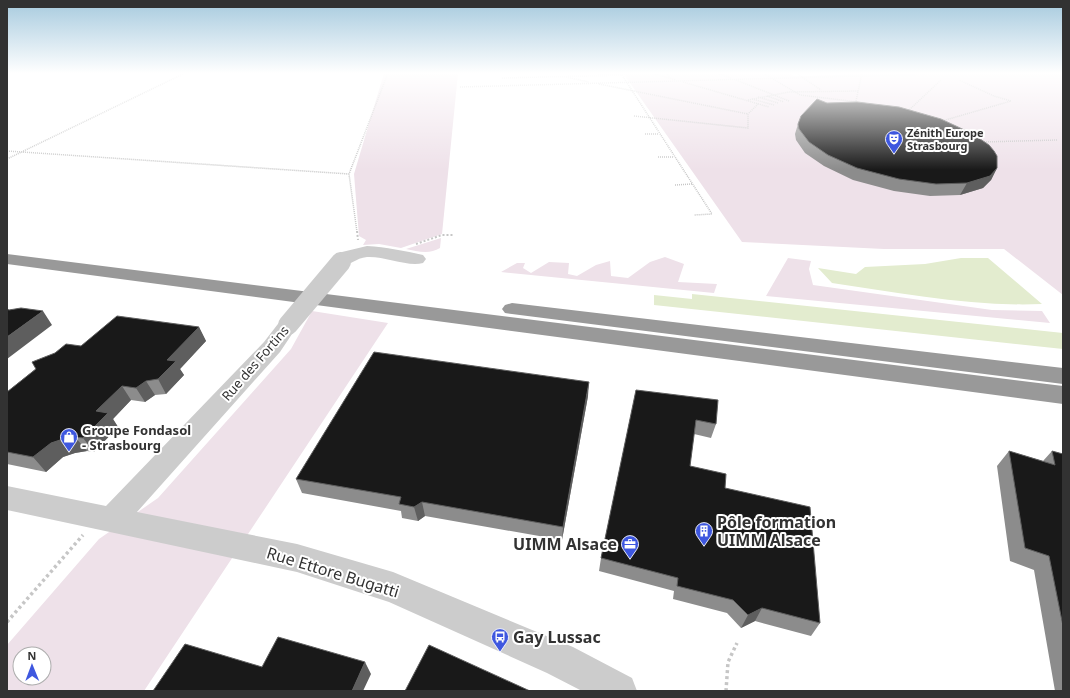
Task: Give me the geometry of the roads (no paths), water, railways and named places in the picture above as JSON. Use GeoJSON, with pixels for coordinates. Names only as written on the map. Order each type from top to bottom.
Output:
{"type":"FeatureCollection","features":[{"type":"Feature","properties":{"kind":"highway"},"geometry":{"type":"LineString","coordinates":[[7,246],[1063,376]]}},
{"type":"Feature","properties":{"kind":"highway"},"geometry":{"type":"LineString","coordinates":[[7,259],[1063,395]]}},
{"type":"Feature","properties":{"kind":"highway"},"geometry":{"type":"LineString","coordinates":[[856,351],[1003,360],[1063,367]]}},
{"type":"Feature","properties":{"kind":"highway"},"geometry":{"type":"LineString","coordinates":[[972,383],[1063,401]]}},
{"type":"Feature","properties":{"kind":"street","name":"Rue des Fortins"},"geometry":{"type":"LineString","coordinates":[[106,518],[272,347],[288,325],[349,258],[370,251],[417,259]]}},
{"type":"Feature","properties":{"kind":"street","name":"Rue Ettore Bugatti"},"geometry":{"type":"LineString","coordinates":[[7,498],[297,558],[393,588],[560,660],[619,691]]}},
{"type":"Feature","properties":{"kind":"place","name":"Zénith Europe Strasbourg"},"geometry":{"type":"Point","coordinates":[894,154]}},
{"type":"Feature","properties":{"kind":"place","name":"Groupe Fondasol - Strasbourg"},"geometry":{"type":"Point","coordinates":[69,452]}},
{"type":"Feature","properties":{"kind":"place","name":"Pôle formation UIMM Alsace"},"geometry":{"type":"Point","coordinates":[704,546]}},
{"type":"Feature","properties":{"kind":"place","name":"UIMM Alsace"},"geometry":{"type":"Point","coordinates":[630,559]}},
{"type":"Feature","properties":{"kind":"place","name":"Gay Lussac"},"geometry":{"type":"Point","coordinates":[500,652]}}]}
